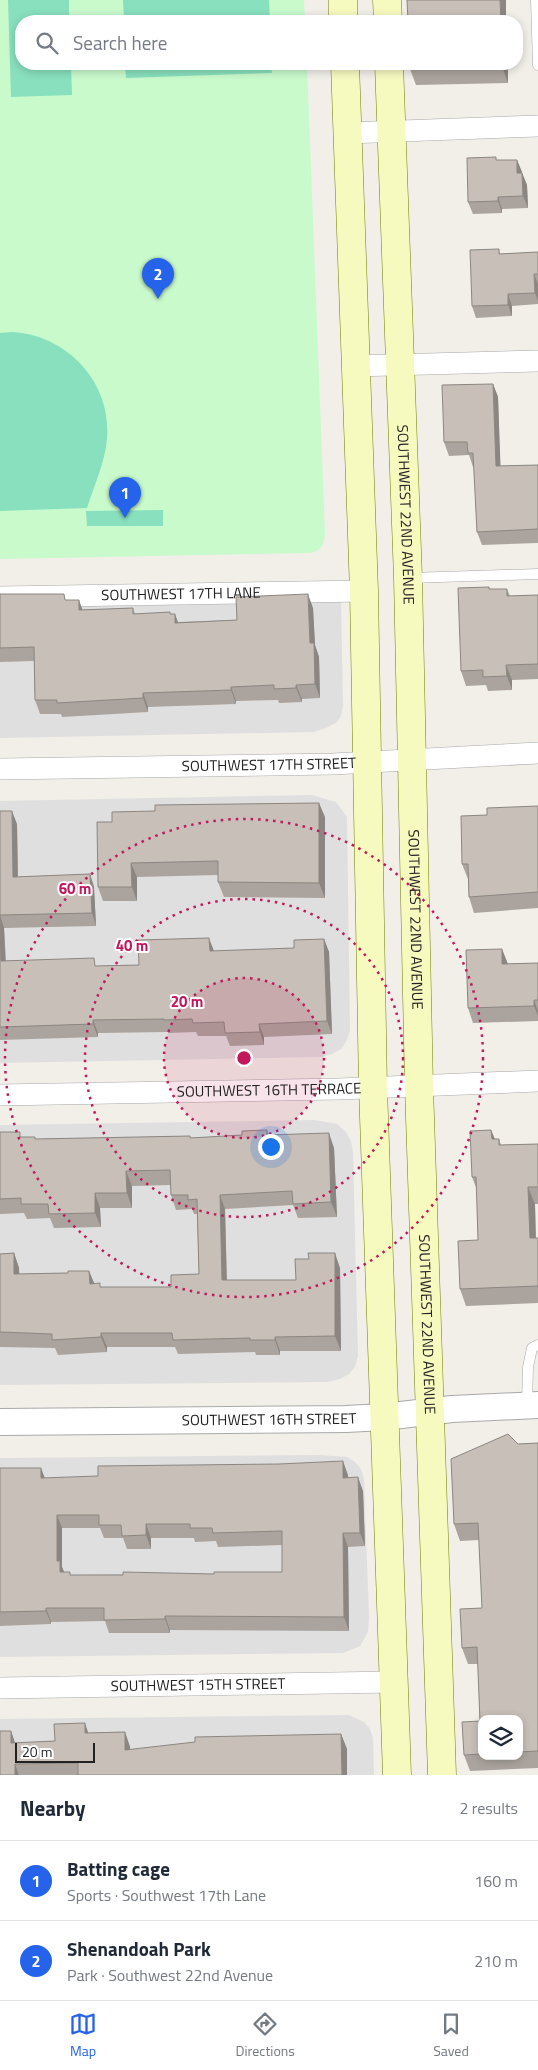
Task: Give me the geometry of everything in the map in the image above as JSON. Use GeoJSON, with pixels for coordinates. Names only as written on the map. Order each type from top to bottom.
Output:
{"type":"FeatureCollection","features":[{"type":"Feature","properties":{"kind":"main road"},"geometry":{"type":"LineString","coordinates":[[342,0],[343,15]]}},
{"type":"Feature","properties":{"kind":"main road"},"geometry":{"type":"LineString","coordinates":[[387,0],[388,15]]}},
{"type":"Feature","properties":{"kind":"main road"},"geometry":{"type":"LineString","coordinates":[[345,70],[354,366],[364,591],[373,1088],[398,1775]]}},
{"type":"Feature","properties":{"kind":"main road","name":"SOUTHWEST 22ND AVENUE"},"geometry":{"type":"LineString","coordinates":[[389,70],[402,365],[419,1087],[442,1775]]}},
{"type":"Feature","properties":{"kind":"street"},"geometry":{"type":"LineString","coordinates":[[347,133],[538,126]]}},
{"type":"Feature","properties":{"kind":"street"},"geometry":{"type":"LineString","coordinates":[[354,366],[538,361]]}},
{"type":"Feature","properties":{"kind":"street","name":"SOUTHWEST 17TH LANE"},"geometry":{"type":"LineString","coordinates":[[0,597],[364,591]]}},
{"type":"Feature","properties":{"kind":"street","name":"SOUTHWEST 17TH STREET"},"geometry":{"type":"LineString","coordinates":[[0,769],[367,762],[538,753]]}},
{"type":"Feature","properties":{"kind":"street","name":"SOUTHWEST 16TH TERRACE"},"geometry":{"type":"LineString","coordinates":[[0,1095],[419,1087],[538,1081]]}},
{"type":"Feature","properties":{"kind":"street","name":"SOUTHWEST 16TH STREET"},"geometry":{"type":"LineString","coordinates":[[0,1422],[384,1417],[452,1410],[533,1406]]}},
{"type":"Feature","properties":{"kind":"street","name":"SOUTHWEST 15TH STREET"},"geometry":{"type":"LineString","coordinates":[[0,1688],[394,1682]]}},
{"type":"Feature","properties":{"kind":"lane"},"geometry":{"type":"LineString","coordinates":[[536,0],[538,65]]}},
{"type":"Feature","properties":{"kind":"lane"},"geometry":{"type":"LineString","coordinates":[[408,578],[538,574]]}},
{"type":"Feature","properties":{"kind":"lane"},"geometry":{"type":"LineString","coordinates":[[533,1406],[528,1367],[532,1348],[538,1345]]}},
{"type":"Feature","properties":{"kind":"shaded area"},"geometry":{"type":"Polygon","coordinates":[[[341,600],[343,706],[341,716],[336,723],[326,728],[314,732],[0,738],[0,606],[341,600]]]}},
{"type":"Feature","properties":{"kind":"shaded area"},"geometry":{"type":"Polygon","coordinates":[[[312,795],[336,802],[347,817],[350,1030],[347,1040],[341,1049],[321,1057],[0,1063],[0,801],[312,795]]]}},
{"type":"Feature","properties":{"kind":"shaded area"},"geometry":{"type":"Polygon","coordinates":[[[314,1120],[337,1124],[346,1132],[351,1141],[353,1153],[358,1356],[355,1367],[349,1374],[328,1382],[0,1385],[0,1125],[314,1120]]]}},
{"type":"Feature","properties":{"kind":"shaded area"},"geometry":{"type":"Polygon","coordinates":[[[320,1455],[347,1457],[361,1469],[364,1479],[369,1617],[368,1632],[360,1646],[343,1653],[0,1657],[0,1458],[320,1455]]]}},
{"type":"Feature","properties":{"kind":"shaded area"},"geometry":{"type":"Polygon","coordinates":[[[349,1715],[364,1722],[370,1729],[373,1738],[374,1775],[0,1775],[0,1719],[349,1715]]]}},
{"type":"Feature","properties":{"kind":"green space"},"geometry":{"type":"Polygon","coordinates":[[[0,0],[304,0],[305,15],[15,15],[15,70],[307,70],[325,534],[323,544],[320,549],[311,553],[0,559],[0,0]]]}},
{"type":"Feature","properties":{"kind":"green space"},"geometry":{"type":"Polygon","coordinates":[[[8,0],[69,0],[69,15],[15,15],[15,70],[71,70],[72,95],[11,97],[8,0]]]}},
{"type":"Feature","properties":{"kind":"green space"},"geometry":{"type":"Polygon","coordinates":[[[123,0],[269,0],[270,15],[124,15],[123,0]]]}},
{"type":"Feature","properties":{"kind":"green space"},"geometry":{"type":"Polygon","coordinates":[[[125,70],[272,70],[272,73],[126,78],[125,70]]]}},
{"type":"Feature","properties":{"kind":"green space"},"geometry":{"type":"Polygon","coordinates":[[[12,332],[32,335],[51,342],[68,352],[82,365],[94,381],[102,399],[107,418],[106,448],[87,508],[0,511],[0,333],[12,332]]]}},
{"type":"Feature","properties":{"kind":"green space"},"geometry":{"type":"Polygon","coordinates":[[[163,510],[163,526],[87,526],[86,511],[163,510]]]}},
{"type":"Feature","properties":{"kind":"building"},"geometry":{"type":"Polygon","coordinates":[[[407,0],[500,0],[501,15],[408,15],[407,0]]]}},
{"type":"Feature","properties":{"kind":"building"},"geometry":{"type":"Polygon","coordinates":[[[496,157],[496,160],[517,160],[517,173],[522,173],[523,196],[498,197],[498,201],[468,202],[467,158],[496,157]]]}},
{"type":"Feature","properties":{"kind":"building"},"geometry":{"type":"Polygon","coordinates":[[[499,249],[499,254],[538,252],[538,274],[534,274],[535,293],[508,294],[508,305],[472,306],[470,250],[499,249]]]}},
{"type":"Feature","properties":{"kind":"building"},"geometry":{"type":"Polygon","coordinates":[[[493,384],[496,466],[538,465],[538,529],[477,532],[473,453],[468,453],[467,442],[444,442],[442,385],[493,384]]]}},
{"type":"Feature","properties":{"kind":"building"},"geometry":{"type":"Polygon","coordinates":[[[489,587],[489,589],[507,589],[507,596],[538,595],[538,664],[506,665],[507,676],[483,677],[483,670],[461,671],[458,588],[489,587]]]}},
{"type":"Feature","properties":{"kind":"building"},"geometry":{"type":"Polygon","coordinates":[[[0,594],[64,594],[65,600],[79,600],[79,610],[133,608],[133,614],[170,612],[170,614],[175,614],[175,623],[237,620],[236,597],[308,594],[310,643],[314,643],[315,684],[296,685],[296,688],[274,689],[274,685],[231,687],[231,690],[143,693],[143,698],[57,703],[57,700],[35,700],[34,647],[0,648],[0,594]]]}},
{"type":"Feature","properties":{"kind":"building"},"geometry":{"type":"Polygon","coordinates":[[[319,803],[319,883],[218,882],[218,861],[131,863],[132,887],[98,887],[97,822],[112,822],[112,812],[155,811],[155,805],[319,803]]]}},
{"type":"Feature","properties":{"kind":"building"},"geometry":{"type":"Polygon","coordinates":[[[538,806],[538,892],[469,897],[468,864],[462,864],[461,816],[487,815],[487,808],[538,806]]]}},
{"type":"Feature","properties":{"kind":"building"},"geometry":{"type":"Polygon","coordinates":[[[0,811],[12,811],[13,877],[90,874],[92,913],[0,915],[0,811]]]}},
{"type":"Feature","properties":{"kind":"building"},"geometry":{"type":"Polygon","coordinates":[[[0,924],[1,961],[94,958],[95,966],[139,965],[138,940],[209,938],[210,951],[294,948],[294,940],[324,939],[327,1021],[259,1024],[260,1032],[225,1033],[224,1022],[193,1023],[192,1019],[93,1020],[93,1024],[0,1027],[0,924]]]}},
{"type":"Feature","properties":{"kind":"building"},"geometry":{"type":"Polygon","coordinates":[[[502,949],[502,964],[538,963],[538,1000],[534,1000],[534,1006],[468,1008],[466,950],[502,949]]]}},
{"type":"Feature","properties":{"kind":"building"},"geometry":{"type":"Polygon","coordinates":[[[267,1130],[267,1135],[329,1133],[331,1202],[293,1204],[292,1191],[220,1195],[222,1280],[296,1280],[295,1259],[309,1259],[308,1253],[335,1253],[335,1336],[275,1337],[275,1340],[250,1340],[250,1338],[173,1340],[172,1333],[101,1333],[101,1337],[52,1340],[52,1334],[0,1332],[0,1254],[14,1253],[14,1274],[89,1271],[90,1284],[100,1283],[100,1287],[171,1287],[171,1275],[199,1274],[197,1199],[188,1200],[188,1195],[171,1195],[170,1170],[126,1171],[127,1193],[95,1193],[95,1213],[49,1214],[48,1204],[21,1204],[21,1198],[0,1199],[0,1132],[20,1132],[20,1137],[35,1137],[35,1139],[190,1136],[190,1138],[242,1135],[242,1131],[267,1130]]]}},
{"type":"Feature","properties":{"kind":"building"},"geometry":{"type":"Polygon","coordinates":[[[491,1130],[492,1139],[499,1139],[499,1145],[538,1144],[538,1187],[528,1187],[530,1238],[538,1238],[538,1286],[460,1289],[458,1241],[478,1240],[476,1177],[472,1177],[470,1131],[491,1130]]]}},
{"type":"Feature","properties":{"kind":"building"},"geometry":{"type":"Polygon","coordinates":[[[508,1434],[518,1444],[538,1443],[538,1751],[523,1752],[523,1715],[480,1715],[477,1647],[462,1648],[460,1609],[482,1608],[478,1523],[454,1524],[451,1459],[508,1434]]]}},
{"type":"Feature","properties":{"kind":"building"},"geometry":{"type":"Polygon","coordinates":[[[343,1461],[343,1478],[358,1477],[360,1533],[343,1533],[344,1617],[165,1616],[165,1619],[104,1620],[104,1608],[46,1608],[46,1611],[0,1612],[0,1468],[41,1468],[41,1478],[98,1476],[98,1466],[279,1464],[343,1461]],[[57,1515],[57,1561],[60,1561],[60,1572],[70,1572],[70,1575],[123,1575],[123,1572],[214,1574],[214,1572],[282,1572],[282,1531],[213,1533],[212,1528],[190,1528],[190,1524],[146,1524],[146,1535],[122,1536],[121,1525],[99,1525],[99,1515],[57,1515]]]}},
{"type":"Feature","properties":{"kind":"building"},"geometry":{"type":"Polygon","coordinates":[[[478,1721],[478,1754],[464,1755],[462,1722],[478,1721]]]}},
{"type":"Feature","properties":{"kind":"building"},"geometry":{"type":"Polygon","coordinates":[[[85,1723],[85,1733],[125,1732],[125,1750],[195,1742],[195,1737],[341,1734],[342,1775],[78,1775],[78,1763],[15,1764],[15,1775],[0,1775],[0,1731],[11,1731],[11,1743],[55,1741],[54,1724],[85,1723]]]}},
{"type":"Feature","properties":{"kind":"place","name":"Shenandoah Park"},"geometry":{"type":"Point","coordinates":[158,299]}},
{"type":"Feature","properties":{"kind":"place","name":"Batting cage"},"geometry":{"type":"Point","coordinates":[125,518]}}]}
